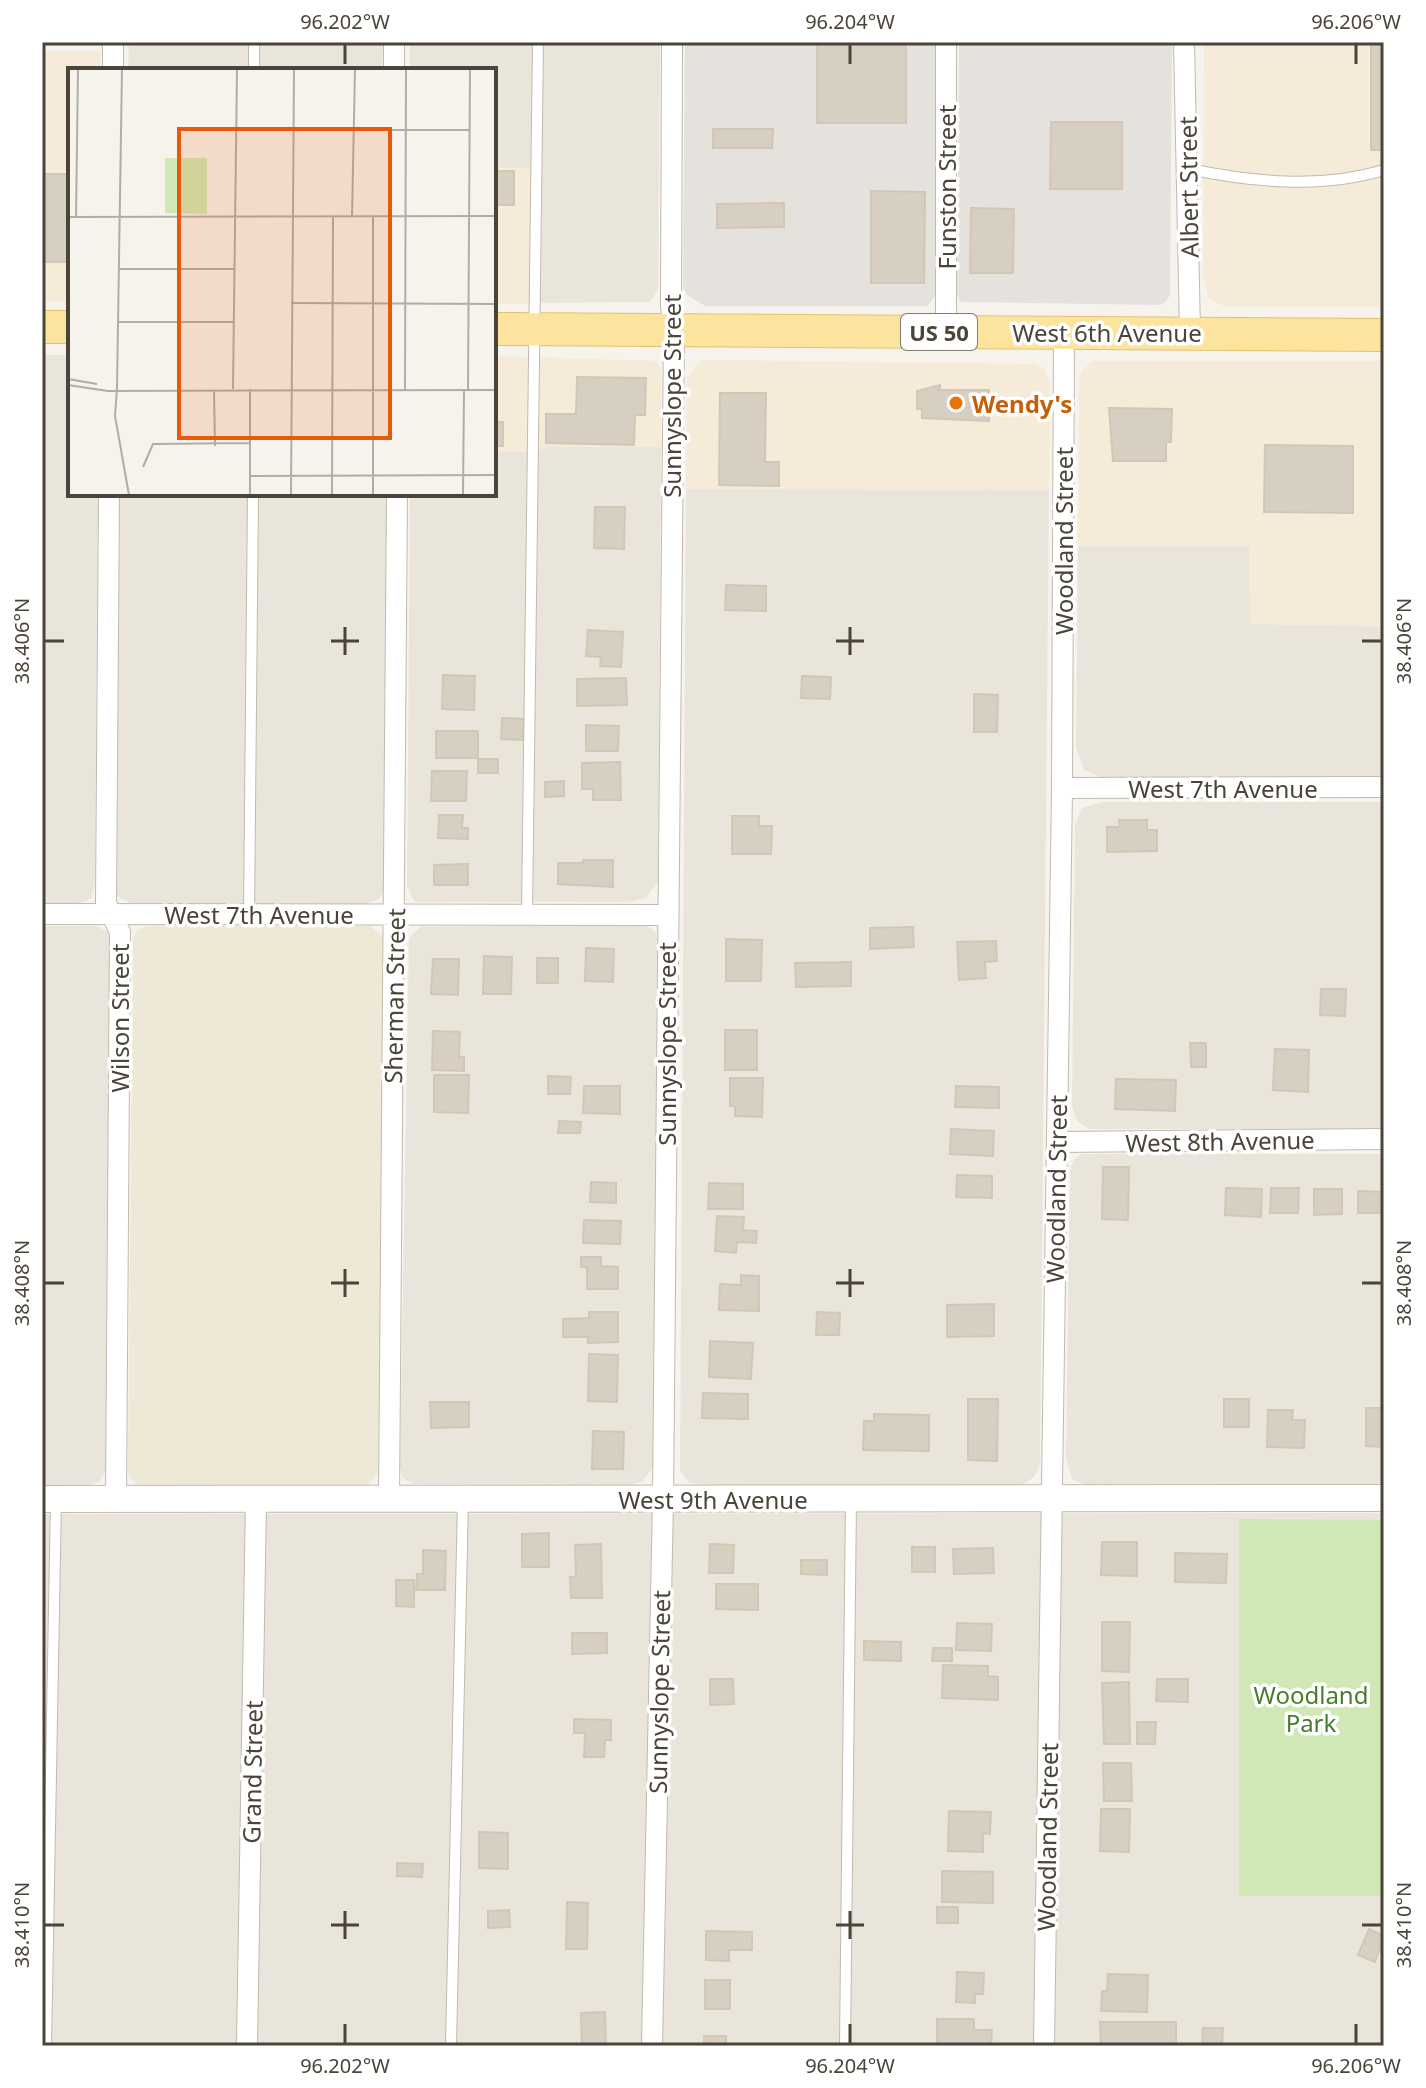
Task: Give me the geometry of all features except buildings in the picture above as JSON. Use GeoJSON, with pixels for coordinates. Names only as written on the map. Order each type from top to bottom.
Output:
{"type":"FeatureCollection","features":[{"type":"Feature","properties":{"kind":"main road"},"geometry":{"type":"LineString","coordinates":[[42,327],[68,327]]}},
{"type":"Feature","properties":{"kind":"main road","name":"West 6th Avenue"},"geometry":{"type":"LineString","coordinates":[[496,329],[1384,335]]}},
{"type":"Feature","properties":{"kind":"street"},"geometry":{"type":"LineString","coordinates":[[113,42],[113,68]]}},
{"type":"Feature","properties":{"kind":"street"},"geometry":{"type":"LineString","coordinates":[[394,42],[394,68]]}},
{"type":"Feature","properties":{"kind":"street","name":"Sunnyslope Street"},"geometry":{"type":"LineString","coordinates":[[652,2046],[663,1499],[674,329],[671,306],[672,42]]}},
{"type":"Feature","properties":{"kind":"street","name":"Funston Street"},"geometry":{"type":"LineString","coordinates":[[946,42],[946,332]]}},
{"type":"Feature","properties":{"kind":"street","name":"Albert Street"},"geometry":{"type":"LineString","coordinates":[[1184,42],[1190,333]]}},
{"type":"Feature","properties":{"kind":"street","name":"Woodland Street"},"geometry":{"type":"LineString","coordinates":[[1044,2046],[1062,788],[1064,332]]}},
{"type":"Feature","properties":{"kind":"street","name":"Wilson Street"},"geometry":{"type":"LineString","coordinates":[[109,496],[106,903],[109,915],[120,932],[116,1498]]}},
{"type":"Feature","properties":{"kind":"street","name":"Sherman Street"},"geometry":{"type":"LineString","coordinates":[[389,1499],[397,496]]}},
{"type":"Feature","properties":{"kind":"street","name":"West 7th Avenue"},"geometry":{"type":"LineString","coordinates":[[1062,788],[1384,787]]}},
{"type":"Feature","properties":{"kind":"street","name":"West 7th Avenue"},"geometry":{"type":"LineString","coordinates":[[42,914],[667,915]]}},
{"type":"Feature","properties":{"kind":"street","name":"West 8th Avenue"},"geometry":{"type":"LineString","coordinates":[[1057,1142],[1384,1139]]}},
{"type":"Feature","properties":{"kind":"street","name":"West 9th Avenue"},"geometry":{"type":"LineString","coordinates":[[49,1499],[1384,1498]]}},
{"type":"Feature","properties":{"kind":"street","name":"Grand Street"},"geometry":{"type":"LineString","coordinates":[[247,2046],[256,1499]]}},
{"type":"Feature","properties":{"kind":"lane"},"geometry":{"type":"LineString","coordinates":[[254,42],[254,68]]}},
{"type":"Feature","properties":{"kind":"lane"},"geometry":{"type":"LineString","coordinates":[[527,914],[537,329],[538,42]]}},
{"type":"Feature","properties":{"kind":"lane"},"geometry":{"type":"LineString","coordinates":[[1189,169],[1242,180],[1350,180],[1384,170]]}},
{"type":"Feature","properties":{"kind":"lane"},"geometry":{"type":"LineString","coordinates":[[249,914],[253,496]]}},
{"type":"Feature","properties":{"kind":"lane"},"geometry":{"type":"LineString","coordinates":[[46,2046],[49,1499]]}},
{"type":"Feature","properties":{"kind":"lane"},"geometry":{"type":"LineString","coordinates":[[451,2046],[463,1499]]}},
{"type":"Feature","properties":{"kind":"lane"},"geometry":{"type":"LineString","coordinates":[[845,2046],[851,1500]]}},
{"type":"Feature","properties":{"kind":"shaded area"},"geometry":{"type":"Polygon","coordinates":[[[129,42],[383,42],[382,68],[128,68],[129,42]]]}},
{"type":"Feature","properties":{"kind":"shaded area"},"geometry":{"type":"Polygon","coordinates":[[[410,42],[660,42],[658,288],[650,302],[541,303],[542,168],[496,168],[496,68],[410,68],[410,42]]]}},
{"type":"Feature","properties":{"kind":"shaded area"},"geometry":{"type":"Polygon","coordinates":[[[685,42],[936,42],[937,293],[928,306],[705,306],[687,295],[683,287],[685,42]]]}},
{"type":"Feature","properties":{"kind":"shaded area"},"geometry":{"type":"Polygon","coordinates":[[[959,42],[1172,42],[1170,295],[1166,302],[1159,305],[961,302],[957,294],[959,42]]]}},
{"type":"Feature","properties":{"kind":"shaded area"},"geometry":{"type":"Polygon","coordinates":[[[1204,42],[1384,42],[1384,307],[1226,307],[1209,299],[1203,277],[1204,42]]]}},
{"type":"Feature","properties":{"kind":"shaded area"},"geometry":{"type":"Polygon","coordinates":[[[42,51],[101,51],[100,68],[68,68],[68,302],[42,302],[42,51]]]}},
{"type":"Feature","properties":{"kind":"shaded area"},"geometry":{"type":"Polygon","coordinates":[[[542,167],[541,303],[496,304],[496,168],[542,167]]]}},
{"type":"Feature","properties":{"kind":"shaded area"},"geometry":{"type":"Polygon","coordinates":[[[42,355],[68,355],[68,496],[98,496],[95,884],[91,898],[80,904],[42,904],[42,355]]]}},
{"type":"Feature","properties":{"kind":"shaded area"},"geometry":{"type":"Polygon","coordinates":[[[496,356],[656,361],[661,370],[661,447],[548,447],[530,452],[496,452],[496,356]]]}},
{"type":"Feature","properties":{"kind":"shaded area"},"geometry":{"type":"Polygon","coordinates":[[[701,360],[1034,364],[1043,368],[1050,383],[1049,490],[686,489],[687,378],[701,360]]]}},
{"type":"Feature","properties":{"kind":"shaded area"},"geometry":{"type":"Polygon","coordinates":[[[1092,361],[1384,361],[1384,626],[1250,624],[1249,546],[1078,546],[1079,381],[1081,372],[1092,361]]]}},
{"type":"Feature","properties":{"kind":"shaded area"},"geometry":{"type":"Polygon","coordinates":[[[548,447],[661,447],[658,881],[646,898],[630,902],[415,902],[407,886],[410,496],[496,496],[496,452],[530,452],[548,447]]]}},
{"type":"Feature","properties":{"kind":"shaded area"},"geometry":{"type":"Polygon","coordinates":[[[686,489],[1049,490],[1040,1465],[1034,1477],[1022,1485],[704,1485],[688,1482],[680,1470],[686,489]]]}},
{"type":"Feature","properties":{"kind":"shaded area"},"geometry":{"type":"Polygon","coordinates":[[[119,496],[389,496],[386,888],[378,900],[365,904],[133,904],[115,895],[119,496]]]}},
{"type":"Feature","properties":{"kind":"shaded area"},"geometry":{"type":"Polygon","coordinates":[[[1078,546],[1249,546],[1250,624],[1384,626],[1384,777],[1101,777],[1084,770],[1076,747],[1078,546]]]}},
{"type":"Feature","properties":{"kind":"shaded area"},"geometry":{"type":"Polygon","coordinates":[[[1102,802],[1384,802],[1384,1129],[1089,1129],[1077,1121],[1072,1106],[1075,825],[1082,808],[1102,802]]]}},
{"type":"Feature","properties":{"kind":"shaded area"},"geometry":{"type":"Polygon","coordinates":[[[646,925],[655,931],[657,937],[654,1467],[642,1481],[628,1486],[413,1484],[403,1478],[400,1467],[409,938],[421,927],[646,925]]]}},
{"type":"Feature","properties":{"kind":"shaded area"},"geometry":{"type":"Polygon","coordinates":[[[42,926],[96,926],[108,932],[111,946],[106,1470],[99,1482],[86,1487],[42,1487],[42,926]]]}},
{"type":"Feature","properties":{"kind":"shaded area"},"geometry":{"type":"Polygon","coordinates":[[[146,926],[370,926],[383,937],[379,1472],[366,1487],[142,1487],[135,1484],[128,1473],[133,939],[137,930],[146,926]]]}},
{"type":"Feature","properties":{"kind":"shaded area"},"geometry":{"type":"Polygon","coordinates":[[[1082,1154],[1384,1154],[1384,1485],[1088,1486],[1072,1479],[1066,1458],[1070,1171],[1073,1161],[1082,1154]]]}},
{"type":"Feature","properties":{"kind":"shaded area"},"geometry":{"type":"Polygon","coordinates":[[[1384,1513],[1384,2046],[42,2046],[42,1514],[1384,1513]]]}},
{"type":"Feature","properties":{"kind":"green space","name":"Woodland Park"},"geometry":{"type":"Polygon","coordinates":[[[1239,1519],[1384,1520],[1384,1896],[1239,1896],[1239,1519]]]}},
{"type":"Feature","properties":{"kind":"place","name":"Wendy's"},"geometry":{"type":"Point","coordinates":[956,403]}}]}
